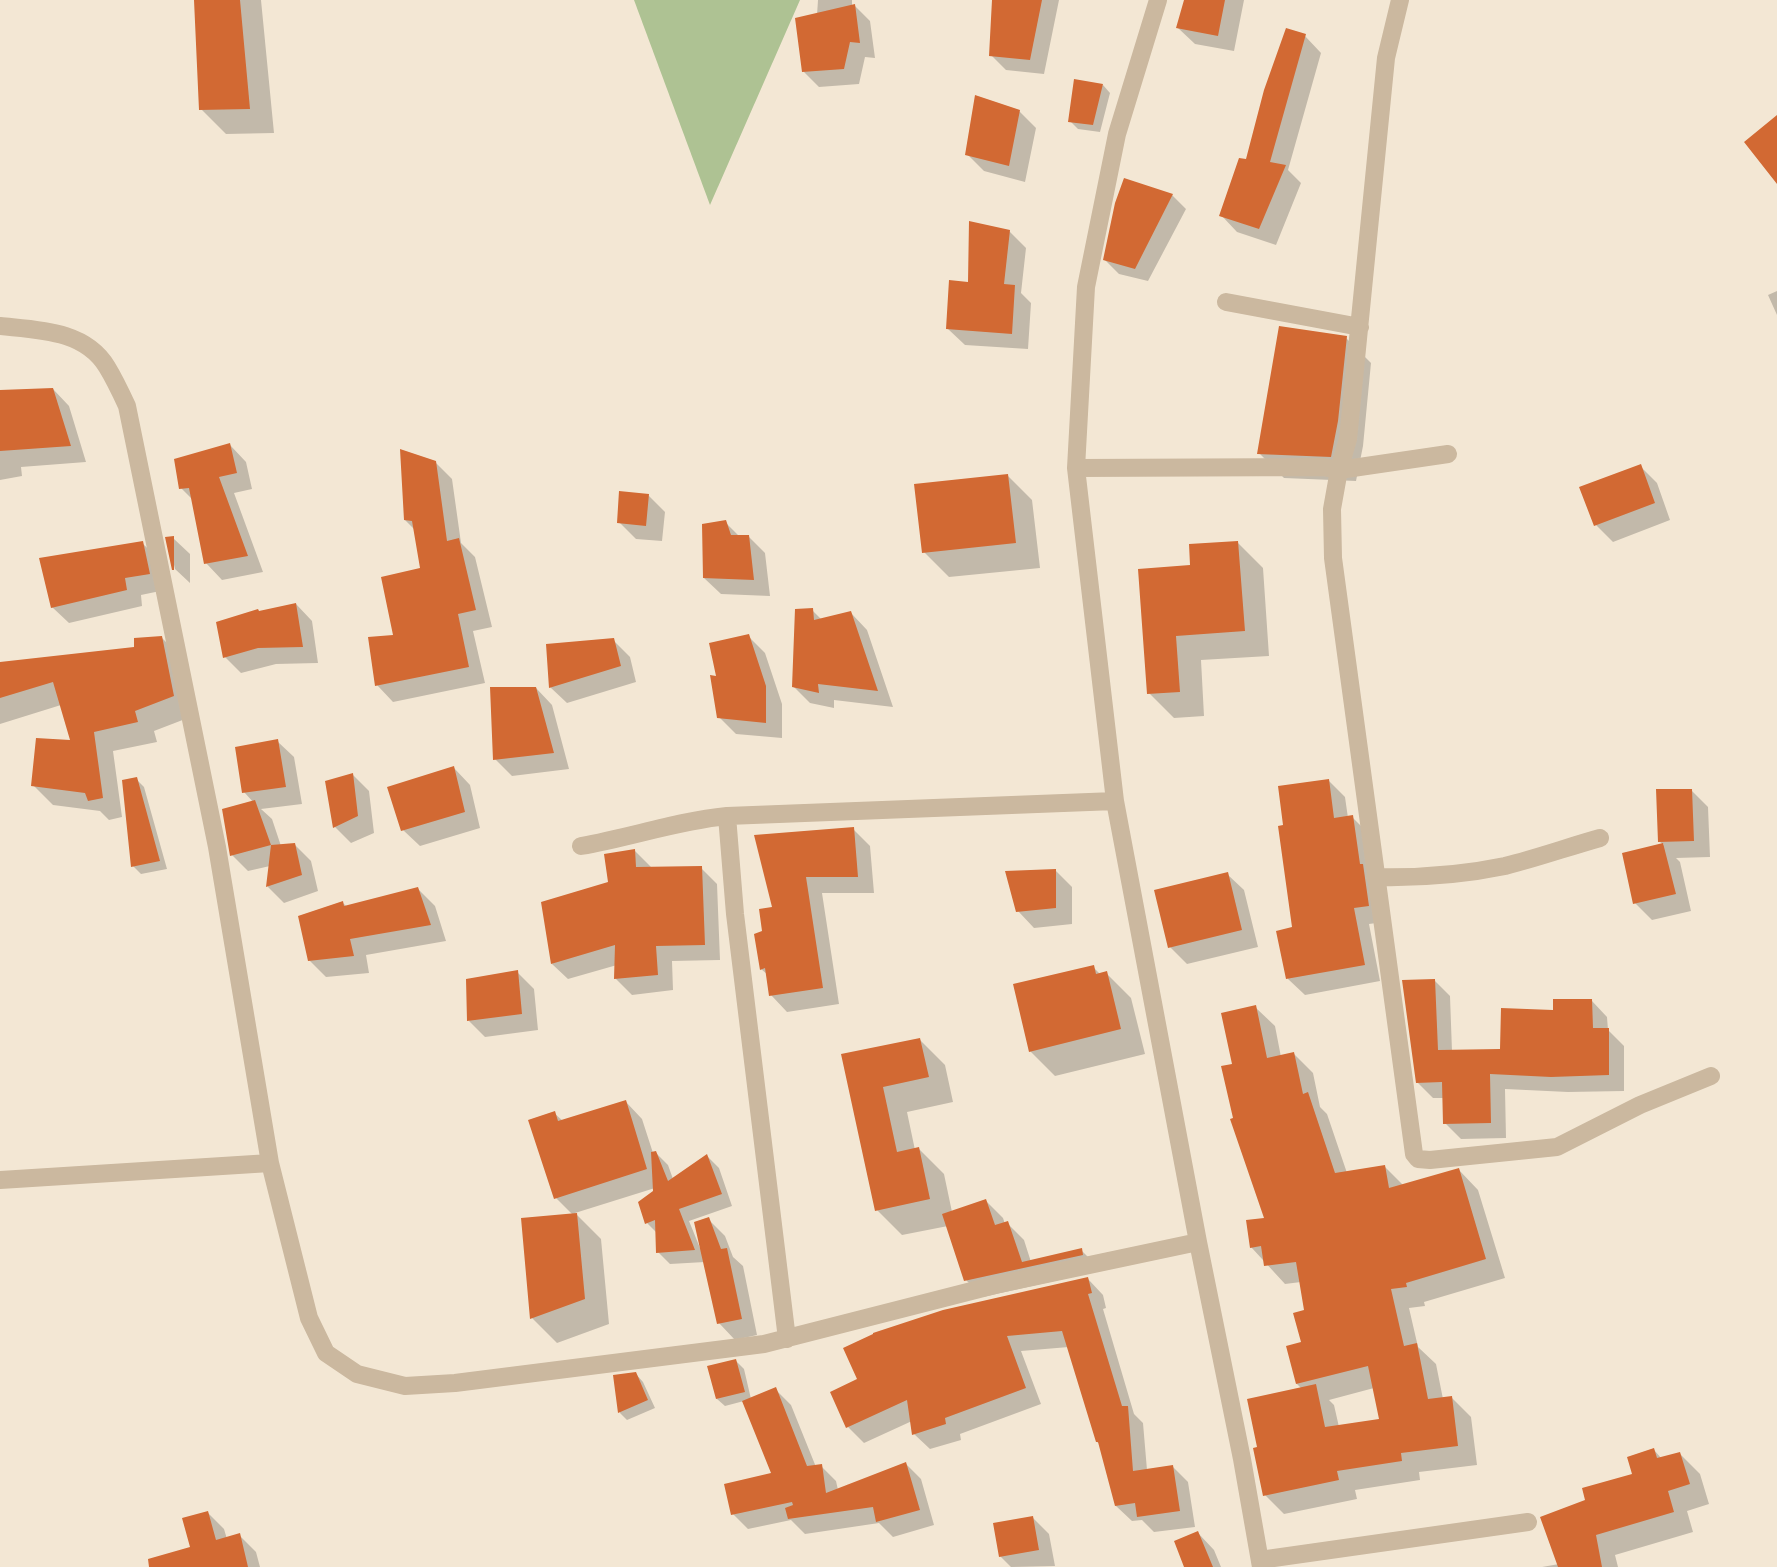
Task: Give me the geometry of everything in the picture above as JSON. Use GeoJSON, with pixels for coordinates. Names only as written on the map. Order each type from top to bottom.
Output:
{"type":"FeatureCollection","features":[{"type":"Feature","properties":{"kind":"street"},"geometry":{"type":"LineString","coordinates":[[1158,0],[1117,134],[1086,287],[1076,468],[1115,801],[1260,1563],[1528,1522]]}},
{"type":"Feature","properties":{"kind":"street"},"geometry":{"type":"LineString","coordinates":[[1400,0],[1386,58],[1348,439],[1332,509],[1333,558],[1414,1154],[1418,1159],[1557,1147],[1640,1105],[1712,1076]]}},
{"type":"Feature","properties":{"kind":"street"},"geometry":{"type":"LineString","coordinates":[[1226,302],[1360,327]]}},
{"type":"Feature","properties":{"kind":"street"},"geometry":{"type":"LineString","coordinates":[[0,326],[62,333],[86,346],[106,365],[127,406],[217,847],[270,1163],[309,1318],[326,1353],[357,1374],[405,1386],[455,1383],[764,1344],[995,1285],[1198,1242]]}},
{"type":"Feature","properties":{"kind":"street"},"geometry":{"type":"LineString","coordinates":[[1076,468],[1313,467],[1339,470],[1448,454]]}},
{"type":"Feature","properties":{"kind":"street"},"geometry":{"type":"LineString","coordinates":[[582,846],[616,840],[690,820],[727,816],[1115,801]]}},
{"type":"Feature","properties":{"kind":"street"},"geometry":{"type":"LineString","coordinates":[[727,816],[735,914],[786,1339]]}},
{"type":"Feature","properties":{"kind":"street"},"geometry":{"type":"LineString","coordinates":[[1375,877],[1419,878],[1462,873],[1507,865],[1600,838]]}},
{"type":"Feature","properties":{"kind":"street"},"geometry":{"type":"LineString","coordinates":[[0,1180],[270,1163]]}},
{"type":"Feature","properties":{"kind":"green space"},"geometry":{"type":"Polygon","coordinates":[[[634,0],[800,0],[710,205],[634,0]]]}},
{"type":"Feature","properties":{"kind":"building"},"geometry":{"type":"Polygon","coordinates":[[[194,0],[240,0],[250,109],[199,110],[194,0]]]}},
{"type":"Feature","properties":{"kind":"building"},"geometry":{"type":"Polygon","coordinates":[[[992,0],[1042,0],[1030,60],[989,56],[992,0]]]}},
{"type":"Feature","properties":{"kind":"building"},"geometry":{"type":"Polygon","coordinates":[[[1184,0],[1225,0],[1218,36],[1176,28],[1184,0]]]}},
{"type":"Feature","properties":{"kind":"building"},"geometry":{"type":"Polygon","coordinates":[[[855,4],[860,43],[850,42],[844,69],[802,72],[795,18],[855,4]]]}},
{"type":"Feature","properties":{"kind":"building"},"geometry":{"type":"Polygon","coordinates":[[[1286,28],[1306,34],[1270,162],[1286,165],[1259,229],[1219,216],[1239,158],[1246,159],[1264,90],[1286,28]]]}},
{"type":"Feature","properties":{"kind":"building"},"geometry":{"type":"Polygon","coordinates":[[[1074,79],[1103,84],[1093,125],[1068,122],[1074,79]]]}},
{"type":"Feature","properties":{"kind":"building"},"geometry":{"type":"Polygon","coordinates":[[[975,95],[1020,110],[1009,166],[965,155],[975,95]]]}},
{"type":"Feature","properties":{"kind":"building"},"geometry":{"type":"Polygon","coordinates":[[[1777,115],[1777,184],[1744,142],[1777,115]]]}},
{"type":"Feature","properties":{"kind":"building"},"geometry":{"type":"Polygon","coordinates":[[[1124,178],[1173,194],[1135,269],[1103,260],[1115,203],[1124,178]]]}},
{"type":"Feature","properties":{"kind":"building"},"geometry":{"type":"Polygon","coordinates":[[[969,221],[1010,230],[1004,284],[1015,285],[1012,334],[946,329],[949,280],[968,282],[969,221]]]}},
{"type":"Feature","properties":{"kind":"building"},"geometry":{"type":"Polygon","coordinates":[[[1279,326],[1347,336],[1338,421],[1331,457],[1257,454],[1279,326]]]}},
{"type":"Feature","properties":{"kind":"building"},"geometry":{"type":"Polygon","coordinates":[[[53,388],[71,446],[0,451],[0,390],[53,388]]]}},
{"type":"Feature","properties":{"kind":"building"},"geometry":{"type":"Polygon","coordinates":[[[230,443],[237,473],[219,477],[248,556],[204,564],[189,488],[179,489],[174,459],[230,443]]]}},
{"type":"Feature","properties":{"kind":"building"},"geometry":{"type":"Polygon","coordinates":[[[400,449],[436,461],[447,541],[459,538],[476,610],[458,614],[469,667],[375,686],[368,637],[393,635],[381,577],[420,568],[412,521],[404,520],[400,449]]]}},
{"type":"Feature","properties":{"kind":"building"},"geometry":{"type":"Polygon","coordinates":[[[1641,464],[1655,503],[1594,526],[1579,487],[1641,464]]]}},
{"type":"Feature","properties":{"kind":"building"},"geometry":{"type":"Polygon","coordinates":[[[1008,474],[1016,543],[922,553],[914,484],[1008,474]]]}},
{"type":"Feature","properties":{"kind":"building"},"geometry":{"type":"Polygon","coordinates":[[[619,491],[649,494],[646,526],[617,523],[619,491]]]}},
{"type":"Feature","properties":{"kind":"building"},"geometry":{"type":"Polygon","coordinates":[[[726,520],[731,535],[749,535],[754,580],[703,578],[702,524],[726,520]]]}},
{"type":"Feature","properties":{"kind":"building"},"geometry":{"type":"Polygon","coordinates":[[[174,536],[174,570],[172,570],[165,537],[174,536]]]}},
{"type":"Feature","properties":{"kind":"building"},"geometry":{"type":"Polygon","coordinates":[[[143,541],[150,574],[125,578],[127,590],[51,608],[39,558],[143,541]]]}},
{"type":"Feature","properties":{"kind":"building"},"geometry":{"type":"Polygon","coordinates":[[[1238,541],[1245,631],[1176,636],[1180,692],[1147,694],[1138,569],[1190,565],[1189,544],[1238,541]]]}},
{"type":"Feature","properties":{"kind":"building"},"geometry":{"type":"Polygon","coordinates":[[[296,603],[303,647],[258,648],[223,658],[216,622],[258,609],[259,611],[296,603]]]}},
{"type":"Feature","properties":{"kind":"building"},"geometry":{"type":"Polygon","coordinates":[[[813,608],[814,620],[851,611],[878,691],[818,684],[819,693],[792,687],[795,609],[813,608]]]}},
{"type":"Feature","properties":{"kind":"building"},"geometry":{"type":"Polygon","coordinates":[[[749,634],[766,686],[766,723],[717,718],[710,675],[716,676],[709,643],[749,634]]]}},
{"type":"Feature","properties":{"kind":"building"},"geometry":{"type":"Polygon","coordinates":[[[162,636],[174,696],[135,711],[138,722],[94,732],[103,798],[88,801],[85,793],[31,786],[36,738],[70,740],[53,682],[0,698],[0,662],[134,647],[134,638],[162,636]]]}},
{"type":"Feature","properties":{"kind":"building"},"geometry":{"type":"Polygon","coordinates":[[[614,638],[621,666],[549,688],[546,644],[614,638]]]}},
{"type":"Feature","properties":{"kind":"building"},"geometry":{"type":"Polygon","coordinates":[[[490,687],[536,687],[554,753],[493,760],[490,687]]]}},
{"type":"Feature","properties":{"kind":"building"},"geometry":{"type":"Polygon","coordinates":[[[278,739],[286,787],[242,793],[235,747],[278,739]]]}},
{"type":"Feature","properties":{"kind":"building"},"geometry":{"type":"Polygon","coordinates":[[[454,766],[465,812],[401,831],[387,787],[454,766]]]}},
{"type":"Feature","properties":{"kind":"building"},"geometry":{"type":"Polygon","coordinates":[[[353,773],[358,816],[333,828],[325,781],[353,773]]]}},
{"type":"Feature","properties":{"kind":"building"},"geometry":{"type":"Polygon","coordinates":[[[137,777],[160,861],[131,867],[122,780],[137,777]]]}},
{"type":"Feature","properties":{"kind":"building"},"geometry":{"type":"Polygon","coordinates":[[[1329,779],[1334,818],[1353,815],[1360,864],[1363,864],[1369,906],[1354,908],[1365,965],[1286,979],[1276,931],[1292,927],[1278,826],[1283,825],[1278,786],[1329,779]]]}},
{"type":"Feature","properties":{"kind":"building"},"geometry":{"type":"Polygon","coordinates":[[[1656,789],[1692,789],[1694,841],[1658,842],[1656,789]]]}},
{"type":"Feature","properties":{"kind":"building"},"geometry":{"type":"Polygon","coordinates":[[[255,800],[271,845],[230,856],[222,809],[255,800]]]}},
{"type":"Feature","properties":{"kind":"building"},"geometry":{"type":"Polygon","coordinates":[[[854,827],[858,877],[806,877],[823,988],[769,996],[765,968],[760,970],[754,934],[762,931],[759,909],[772,907],[754,835],[854,827]]]}},
{"type":"Feature","properties":{"kind":"building"},"geometry":{"type":"Polygon","coordinates":[[[295,843],[302,875],[266,887],[271,845],[295,843]]]}},
{"type":"Feature","properties":{"kind":"building"},"geometry":{"type":"Polygon","coordinates":[[[1663,843],[1676,894],[1633,904],[1622,853],[1663,843]]]}},
{"type":"Feature","properties":{"kind":"building"},"geometry":{"type":"Polygon","coordinates":[[[635,849],[636,867],[702,866],[705,945],[656,946],[658,975],[614,979],[615,945],[551,964],[541,902],[608,882],[604,854],[635,849]]]}},
{"type":"Feature","properties":{"kind":"building"},"geometry":{"type":"Polygon","coordinates":[[[1056,869],[1056,908],[1016,912],[1005,871],[1056,869]]]}},
{"type":"Feature","properties":{"kind":"building"},"geometry":{"type":"Polygon","coordinates":[[[1228,872],[1242,930],[1168,948],[1154,890],[1228,872]]]}},
{"type":"Feature","properties":{"kind":"building"},"geometry":{"type":"Polygon","coordinates":[[[418,887],[431,925],[350,939],[354,956],[308,961],[298,916],[343,901],[344,906],[418,887]]]}},
{"type":"Feature","properties":{"kind":"building"},"geometry":{"type":"Polygon","coordinates":[[[1094,965],[1096,974],[1107,971],[1121,1029],[1029,1052],[1013,984],[1094,965]]]}},
{"type":"Feature","properties":{"kind":"building"},"geometry":{"type":"Polygon","coordinates":[[[518,970],[522,1014],[467,1021],[466,979],[518,970]]]}},
{"type":"Feature","properties":{"kind":"building"},"geometry":{"type":"Polygon","coordinates":[[[1435,979],[1438,1050],[1500,1049],[1501,1008],[1553,1010],[1553,999],[1592,999],[1593,1028],[1609,1028],[1609,1075],[1551,1077],[1490,1074],[1491,1123],[1443,1124],[1442,1082],[1416,1083],[1402,980],[1435,979]]]}},
{"type":"Feature","properties":{"kind":"building"},"geometry":{"type":"Polygon","coordinates":[[[1256,1005],[1267,1058],[1294,1052],[1303,1094],[1308,1092],[1335,1173],[1385,1165],[1389,1188],[1459,1168],[1486,1259],[1406,1283],[1407,1287],[1391,1289],[1404,1346],[1417,1343],[1428,1399],[1452,1396],[1458,1446],[1401,1453],[1402,1461],[1337,1471],[1339,1480],[1263,1496],[1247,1399],[1316,1384],[1325,1427],[1379,1419],[1368,1366],[1296,1384],[1286,1346],[1301,1342],[1293,1313],[1304,1310],[1296,1262],[1264,1266],[1261,1246],[1250,1248],[1246,1220],[1264,1218],[1230,1119],[1233,1118],[1221,1066],[1232,1064],[1221,1013],[1256,1005]]]}},
{"type":"Feature","properties":{"kind":"building"},"geometry":{"type":"Polygon","coordinates":[[[920,1038],[929,1077],[883,1087],[897,1152],[919,1147],[930,1199],[875,1211],[841,1054],[920,1038]]]}},
{"type":"Feature","properties":{"kind":"building"},"geometry":{"type":"Polygon","coordinates":[[[626,1100],[647,1169],[554,1199],[528,1120],[555,1111],[558,1121],[626,1100]]]}},
{"type":"Feature","properties":{"kind":"building"},"geometry":{"type":"Polygon","coordinates":[[[656,1151],[668,1181],[707,1154],[722,1194],[679,1209],[695,1250],[656,1253],[655,1220],[645,1224],[638,1202],[653,1191],[651,1152],[656,1151]]]}},
{"type":"Feature","properties":{"kind":"building"},"geometry":{"type":"Polygon","coordinates":[[[986,1199],[995,1225],[1008,1221],[1022,1262],[1082,1248],[1083,1255],[964,1281],[942,1214],[986,1199]]]}},
{"type":"Feature","properties":{"kind":"building"},"geometry":{"type":"Polygon","coordinates":[[[577,1213],[585,1299],[530,1319],[521,1218],[577,1213]]]}},
{"type":"Feature","properties":{"kind":"building"},"geometry":{"type":"Polygon","coordinates":[[[709,1217],[721,1249],[727,1248],[742,1319],[717,1324],[694,1222],[709,1217]]]}},
{"type":"Feature","properties":{"kind":"building"},"geometry":{"type":"Polygon","coordinates":[[[1088,1277],[1092,1293],[1088,1294],[1122,1406],[1128,1406],[1133,1471],[1173,1465],[1180,1511],[1137,1517],[1135,1503],[1115,1506],[1098,1442],[1062,1331],[1007,1336],[1026,1388],[945,1418],[946,1424],[912,1435],[907,1400],[846,1428],[830,1392],[857,1379],[843,1348],[873,1333],[943,1310],[1088,1277]]]}},
{"type":"Feature","properties":{"kind":"building"},"geometry":{"type":"Polygon","coordinates":[[[736,1359],[745,1392],[716,1399],[707,1366],[736,1359]]]}},
{"type":"Feature","properties":{"kind":"building"},"geometry":{"type":"Polygon","coordinates":[[[636,1372],[648,1400],[618,1413],[613,1375],[636,1372]]]}},
{"type":"Feature","properties":{"kind":"building"},"geometry":{"type":"Polygon","coordinates":[[[776,1387],[807,1466],[822,1464],[826,1493],[906,1462],[920,1510],[876,1522],[873,1507],[788,1519],[785,1508],[793,1505],[792,1502],[731,1515],[724,1484],[771,1473],[742,1401],[776,1387]]]}},
{"type":"Feature","properties":{"kind":"building"},"geometry":{"type":"Polygon","coordinates":[[[1654,1448],[1657,1458],[1680,1452],[1690,1484],[1668,1491],[1674,1512],[1596,1535],[1602,1567],[1558,1567],[1540,1517],[1585,1500],[1582,1488],[1632,1474],[1627,1457],[1654,1448]]]}},
{"type":"Feature","properties":{"kind":"building"},"geometry":{"type":"Polygon","coordinates":[[[208,1511],[216,1540],[240,1533],[248,1567],[149,1567],[148,1559],[190,1547],[182,1518],[208,1511]]]}},
{"type":"Feature","properties":{"kind":"building"},"geometry":{"type":"Polygon","coordinates":[[[1033,1516],[1039,1550],[999,1557],[993,1523],[1033,1516]]]}},
{"type":"Feature","properties":{"kind":"building"},"geometry":{"type":"Polygon","coordinates":[[[1198,1531],[1213,1567],[1184,1567],[1174,1541],[1198,1531]]]}}]}
